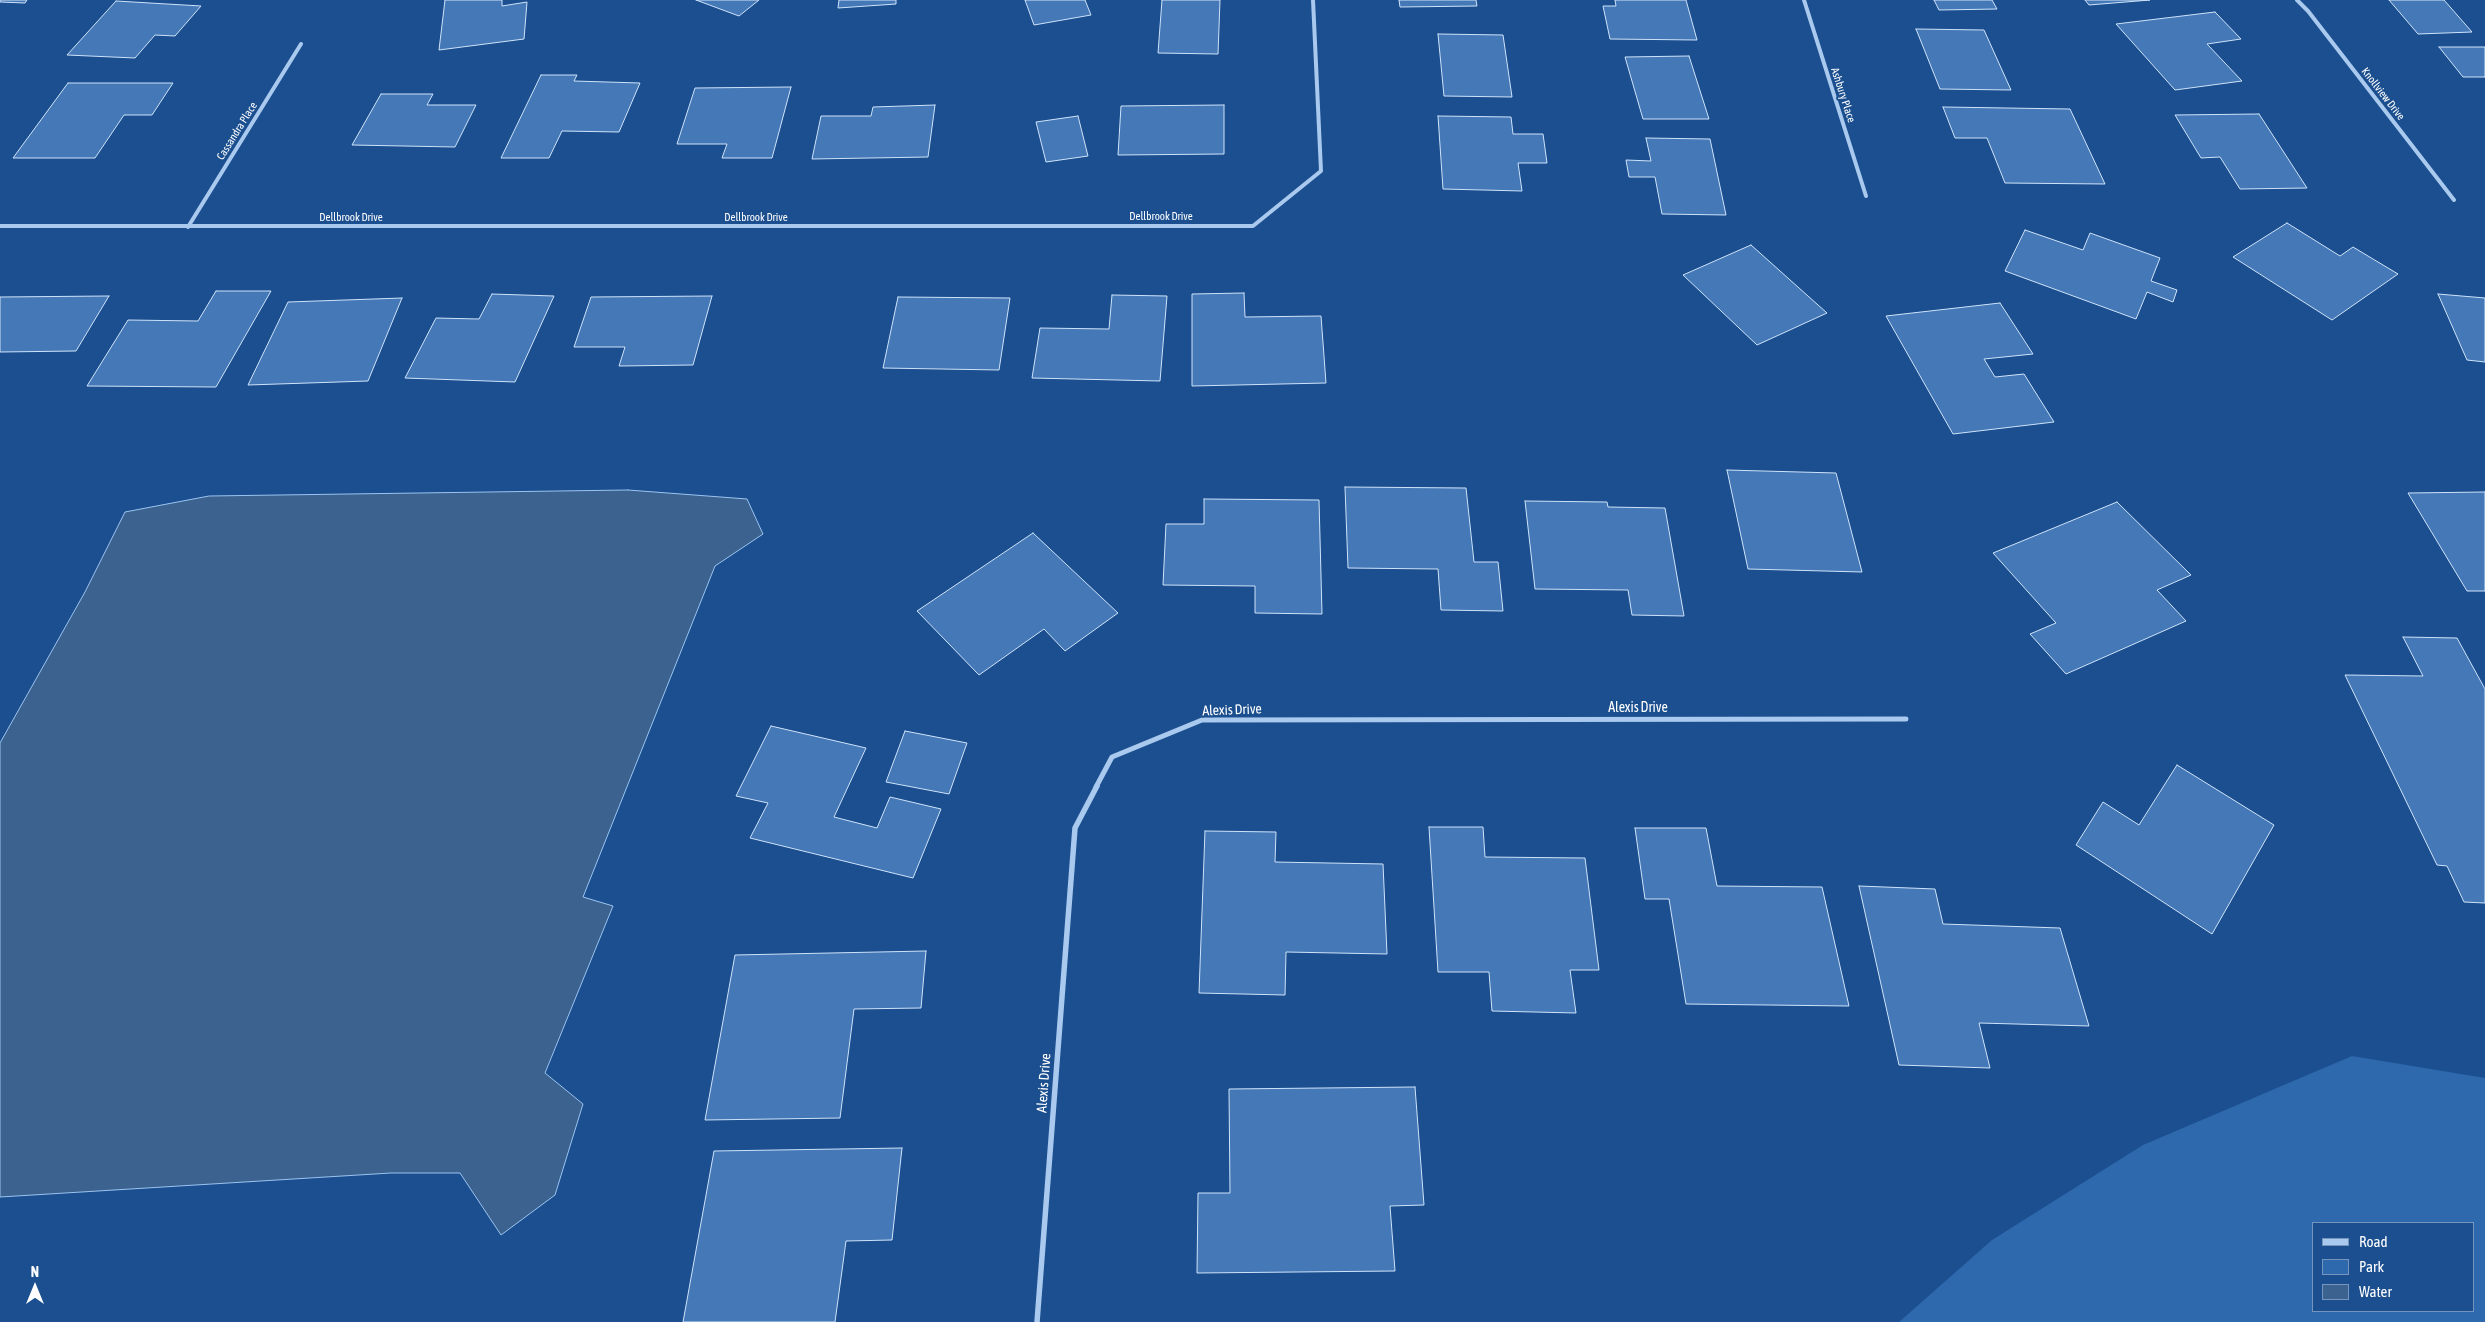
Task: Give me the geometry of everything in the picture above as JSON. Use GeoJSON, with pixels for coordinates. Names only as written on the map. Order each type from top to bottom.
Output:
{"type":"FeatureCollection","features":[{"type":"Feature","properties":{"kind":"street","name":"Dellbrook Drive"},"geometry":{"type":"LineString","coordinates":[[0,226],[1253,226],[1320,171],[1313,0]]}},
{"type":"Feature","properties":{"kind":"street","name":"Ashbury Place"},"geometry":{"type":"LineString","coordinates":[[1804,0],[1866,196]]}},
{"type":"Feature","properties":{"kind":"street","name":"Knollview Drive"},"geometry":{"type":"LineString","coordinates":[[2297,0],[2308,11],[2454,200]]}},
{"type":"Feature","properties":{"kind":"street","name":"Cassandra Place"},"geometry":{"type":"LineString","coordinates":[[188,227],[301,44]]}},
{"type":"Feature","properties":{"kind":"street","name":"Alexis Drive"},"geometry":{"type":"LineString","coordinates":[[1037,1322],[1075,828],[1112,757],[1202,720],[1906,719]]}},
{"type":"Feature","properties":{"kind":"green space"},"geometry":{"type":"Polygon","coordinates":[[[2352,1056],[2485,1078],[2485,1322],[1899,1322],[1992,1240],[2143,1145],[2352,1056]]]}},
{"type":"Feature","properties":{"kind":"water"},"geometry":{"type":"Polygon","coordinates":[[[628,490],[747,499],[763,534],[715,566],[583,897],[613,906],[545,1073],[583,1104],[555,1195],[501,1235],[460,1173],[391,1173],[0,1197],[0,743],[85,592],[125,512],[209,496],[628,490]]]}},
{"type":"Feature","properties":{"kind":"building"},"geometry":{"type":"Polygon","coordinates":[[[0,0],[27,0],[25,3],[0,2],[0,0]]]}},
{"type":"Feature","properties":{"kind":"building"},"geometry":{"type":"Polygon","coordinates":[[[445,0],[502,0],[502,6],[527,2],[524,39],[439,50],[445,0]]]}},
{"type":"Feature","properties":{"kind":"building"},"geometry":{"type":"Polygon","coordinates":[[[696,0],[759,0],[739,16],[696,0]]]}},
{"type":"Feature","properties":{"kind":"building"},"geometry":{"type":"Polygon","coordinates":[[[839,0],[896,0],[896,4],[838,8],[839,0]]]}},
{"type":"Feature","properties":{"kind":"building"},"geometry":{"type":"Polygon","coordinates":[[[1025,0],[1085,0],[1091,15],[1034,25],[1025,0]]]}},
{"type":"Feature","properties":{"kind":"building"},"geometry":{"type":"Polygon","coordinates":[[[1162,0],[1220,0],[1218,54],[1158,53],[1162,0]]]}},
{"type":"Feature","properties":{"kind":"building"},"geometry":{"type":"Polygon","coordinates":[[[1399,0],[1476,0],[1477,6],[1400,7],[1399,0]]]}},
{"type":"Feature","properties":{"kind":"building"},"geometry":{"type":"Polygon","coordinates":[[[1615,0],[1686,0],[1697,40],[1610,39],[1603,6],[1616,6],[1615,0]]]}},
{"type":"Feature","properties":{"kind":"building"},"geometry":{"type":"Polygon","coordinates":[[[1934,0],[1992,0],[1997,9],[1939,10],[1934,0]]]}},
{"type":"Feature","properties":{"kind":"building"},"geometry":{"type":"Polygon","coordinates":[[[2085,0],[2150,0],[2089,5],[2085,0]]]}},
{"type":"Feature","properties":{"kind":"building"},"geometry":{"type":"Polygon","coordinates":[[[2389,0],[2444,0],[2472,32],[2418,34],[2389,0]]]}},
{"type":"Feature","properties":{"kind":"building"},"geometry":{"type":"Polygon","coordinates":[[[116,1],[201,6],[175,36],[155,35],[135,58],[67,55],[116,1]]]}},
{"type":"Feature","properties":{"kind":"building"},"geometry":{"type":"Polygon","coordinates":[[[2215,12],[2241,39],[2207,44],[2242,81],[2175,90],[2116,24],[2215,12]]]}},
{"type":"Feature","properties":{"kind":"building"},"geometry":{"type":"Polygon","coordinates":[[[1916,29],[1984,30],[2011,90],[1940,89],[1916,29]]]}},
{"type":"Feature","properties":{"kind":"building"},"geometry":{"type":"Polygon","coordinates":[[[1438,34],[1503,35],[1512,97],[1444,96],[1438,34]]]}},
{"type":"Feature","properties":{"kind":"building"},"geometry":{"type":"Polygon","coordinates":[[[2439,47],[2485,47],[2485,77],[2463,77],[2439,47]]]}},
{"type":"Feature","properties":{"kind":"building"},"geometry":{"type":"Polygon","coordinates":[[[1689,56],[1709,119],[1643,119],[1625,57],[1689,56]]]}},
{"type":"Feature","properties":{"kind":"building"},"geometry":{"type":"Polygon","coordinates":[[[541,75],[577,75],[574,81],[640,83],[619,132],[562,131],[549,158],[501,158],[541,75]]]}},
{"type":"Feature","properties":{"kind":"building"},"geometry":{"type":"Polygon","coordinates":[[[68,83],[173,83],[152,115],[124,115],[95,158],[13,158],[68,83]]]}},
{"type":"Feature","properties":{"kind":"building"},"geometry":{"type":"Polygon","coordinates":[[[791,87],[772,158],[722,158],[727,144],[677,144],[695,88],[791,87]]]}},
{"type":"Feature","properties":{"kind":"building"},"geometry":{"type":"Polygon","coordinates":[[[381,94],[433,94],[427,105],[476,105],[455,147],[352,145],[381,94]]]}},
{"type":"Feature","properties":{"kind":"building"},"geometry":{"type":"Polygon","coordinates":[[[935,105],[928,157],[812,159],[821,116],[871,116],[873,107],[935,105]]]}},
{"type":"Feature","properties":{"kind":"building"},"geometry":{"type":"Polygon","coordinates":[[[1224,105],[1224,154],[1118,155],[1121,106],[1224,105]]]}},
{"type":"Feature","properties":{"kind":"building"},"geometry":{"type":"Polygon","coordinates":[[[1943,107],[2070,109],[2105,184],[2005,183],[1987,138],[1955,138],[1943,107]]]}},
{"type":"Feature","properties":{"kind":"building"},"geometry":{"type":"Polygon","coordinates":[[[2259,114],[2307,188],[2240,189],[2220,157],[2201,158],[2175,115],[2259,114]]]}},
{"type":"Feature","properties":{"kind":"building"},"geometry":{"type":"Polygon","coordinates":[[[1078,116],[1088,156],[1046,162],[1036,122],[1078,116]]]}},
{"type":"Feature","properties":{"kind":"building"},"geometry":{"type":"Polygon","coordinates":[[[1438,116],[1511,117],[1513,134],[1543,134],[1547,163],[1518,163],[1522,191],[1443,189],[1438,116]]]}},
{"type":"Feature","properties":{"kind":"building"},"geometry":{"type":"Polygon","coordinates":[[[1646,138],[1710,139],[1726,215],[1662,214],[1655,177],[1629,177],[1626,160],[1651,161],[1646,138]]]}},
{"type":"Feature","properties":{"kind":"building"},"geometry":{"type":"Polygon","coordinates":[[[2287,223],[2340,256],[2353,247],[2398,274],[2332,320],[2233,257],[2287,223]]]}},
{"type":"Feature","properties":{"kind":"building"},"geometry":{"type":"Polygon","coordinates":[[[2025,230],[2083,250],[2090,233],[2160,258],[2151,281],[2177,290],[2173,302],[2147,292],[2136,319],[2005,271],[2025,230]]]}},
{"type":"Feature","properties":{"kind":"building"},"geometry":{"type":"Polygon","coordinates":[[[1751,245],[1827,313],[1757,345],[1683,275],[1751,245]]]}},
{"type":"Feature","properties":{"kind":"building"},"geometry":{"type":"Polygon","coordinates":[[[216,291],[271,291],[216,387],[87,386],[128,320],[198,321],[216,291]]]}},
{"type":"Feature","properties":{"kind":"building"},"geometry":{"type":"Polygon","coordinates":[[[1244,293],[1245,317],[1321,316],[1326,383],[1192,386],[1192,294],[1244,293]]]}},
{"type":"Feature","properties":{"kind":"building"},"geometry":{"type":"Polygon","coordinates":[[[492,294],[554,296],[515,382],[405,378],[436,318],[479,319],[492,294]]]}},
{"type":"Feature","properties":{"kind":"building"},"geometry":{"type":"Polygon","coordinates":[[[2438,294],[2485,298],[2485,362],[2467,360],[2438,294]]]}},
{"type":"Feature","properties":{"kind":"building"},"geometry":{"type":"Polygon","coordinates":[[[1112,295],[1167,296],[1160,381],[1032,378],[1040,328],[1109,329],[1112,295]]]}},
{"type":"Feature","properties":{"kind":"building"},"geometry":{"type":"Polygon","coordinates":[[[109,296],[76,351],[0,352],[0,297],[109,296]]]}},
{"type":"Feature","properties":{"kind":"building"},"geometry":{"type":"Polygon","coordinates":[[[712,296],[693,365],[619,366],[625,347],[574,347],[591,297],[712,296]]]}},
{"type":"Feature","properties":{"kind":"building"},"geometry":{"type":"Polygon","coordinates":[[[898,297],[1010,298],[999,370],[883,368],[898,297]]]}},
{"type":"Feature","properties":{"kind":"building"},"geometry":{"type":"Polygon","coordinates":[[[402,298],[368,381],[248,385],[288,302],[402,298]]]}},
{"type":"Feature","properties":{"kind":"building"},"geometry":{"type":"Polygon","coordinates":[[[2000,303],[2033,354],[1984,359],[1995,377],[2024,374],[2054,422],[1953,434],[1886,316],[2000,303]]]}},
{"type":"Feature","properties":{"kind":"building"},"geometry":{"type":"Polygon","coordinates":[[[1727,470],[1836,473],[1862,572],[1748,569],[1727,470]]]}},
{"type":"Feature","properties":{"kind":"building"},"geometry":{"type":"Polygon","coordinates":[[[1345,487],[1466,488],[1474,562],[1498,562],[1503,611],[1441,610],[1438,569],[1348,568],[1345,487]]]}},
{"type":"Feature","properties":{"kind":"building"},"geometry":{"type":"Polygon","coordinates":[[[2485,492],[2485,591],[2467,591],[2408,493],[2485,492]]]}},
{"type":"Feature","properties":{"kind":"building"},"geometry":{"type":"Polygon","coordinates":[[[1204,499],[1319,500],[1322,614],[1255,613],[1255,586],[1163,585],[1166,524],[1204,524],[1204,499]]]}},
{"type":"Feature","properties":{"kind":"building"},"geometry":{"type":"Polygon","coordinates":[[[1525,501],[1607,502],[1608,507],[1665,508],[1684,616],[1632,615],[1628,590],[1535,589],[1525,501]]]}},
{"type":"Feature","properties":{"kind":"building"},"geometry":{"type":"Polygon","coordinates":[[[2117,502],[2191,575],[2157,590],[2186,621],[2066,674],[2030,634],[2056,623],[1993,553],[2117,502]]]}},
{"type":"Feature","properties":{"kind":"building"},"geometry":{"type":"Polygon","coordinates":[[[1033,533],[1118,613],[1065,651],[1044,629],[979,675],[917,611],[1033,533]]]}},
{"type":"Feature","properties":{"kind":"building"},"geometry":{"type":"Polygon","coordinates":[[[2403,637],[2457,638],[2485,689],[2485,903],[2464,902],[2447,866],[2437,865],[2345,675],[2423,676],[2403,637]]]}},
{"type":"Feature","properties":{"kind":"building"},"geometry":{"type":"Polygon","coordinates":[[[771,726],[866,748],[834,817],[877,828],[890,797],[941,809],[913,878],[750,838],[768,803],[736,796],[771,726]]]}},
{"type":"Feature","properties":{"kind":"building"},"geometry":{"type":"Polygon","coordinates":[[[905,731],[967,743],[949,794],[886,782],[905,731]]]}},
{"type":"Feature","properties":{"kind":"building"},"geometry":{"type":"Polygon","coordinates":[[[2177,765],[2274,825],[2212,934],[2076,845],[2103,802],[2139,825],[2177,765]]]}},
{"type":"Feature","properties":{"kind":"building"},"geometry":{"type":"Polygon","coordinates":[[[1429,827],[1483,827],[1485,857],[1585,858],[1599,970],[1570,970],[1576,1013],[1492,1011],[1489,972],[1438,972],[1429,827]]]}},
{"type":"Feature","properties":{"kind":"building"},"geometry":{"type":"Polygon","coordinates":[[[1635,828],[1706,828],[1717,886],[1822,887],[1849,1006],[1686,1004],[1669,899],[1645,899],[1635,828]]]}},
{"type":"Feature","properties":{"kind":"building"},"geometry":{"type":"Polygon","coordinates":[[[1205,831],[1276,832],[1275,862],[1383,864],[1387,954],[1286,952],[1285,995],[1199,993],[1205,831]]]}},
{"type":"Feature","properties":{"kind":"building"},"geometry":{"type":"Polygon","coordinates":[[[1859,886],[1935,889],[1943,924],[2060,928],[2089,1026],[1979,1023],[1990,1068],[1899,1065],[1859,886]]]}},
{"type":"Feature","properties":{"kind":"building"},"geometry":{"type":"Polygon","coordinates":[[[926,951],[921,1008],[854,1009],[840,1118],[705,1120],[735,955],[926,951]]]}},
{"type":"Feature","properties":{"kind":"building"},"geometry":{"type":"Polygon","coordinates":[[[1415,1087],[1424,1205],[1390,1206],[1395,1271],[1197,1273],[1198,1193],[1230,1193],[1229,1089],[1415,1087]]]}},
{"type":"Feature","properties":{"kind":"building"},"geometry":{"type":"Polygon","coordinates":[[[902,1148],[892,1240],[846,1241],[835,1322],[683,1322],[714,1151],[902,1148]]]}}]}
